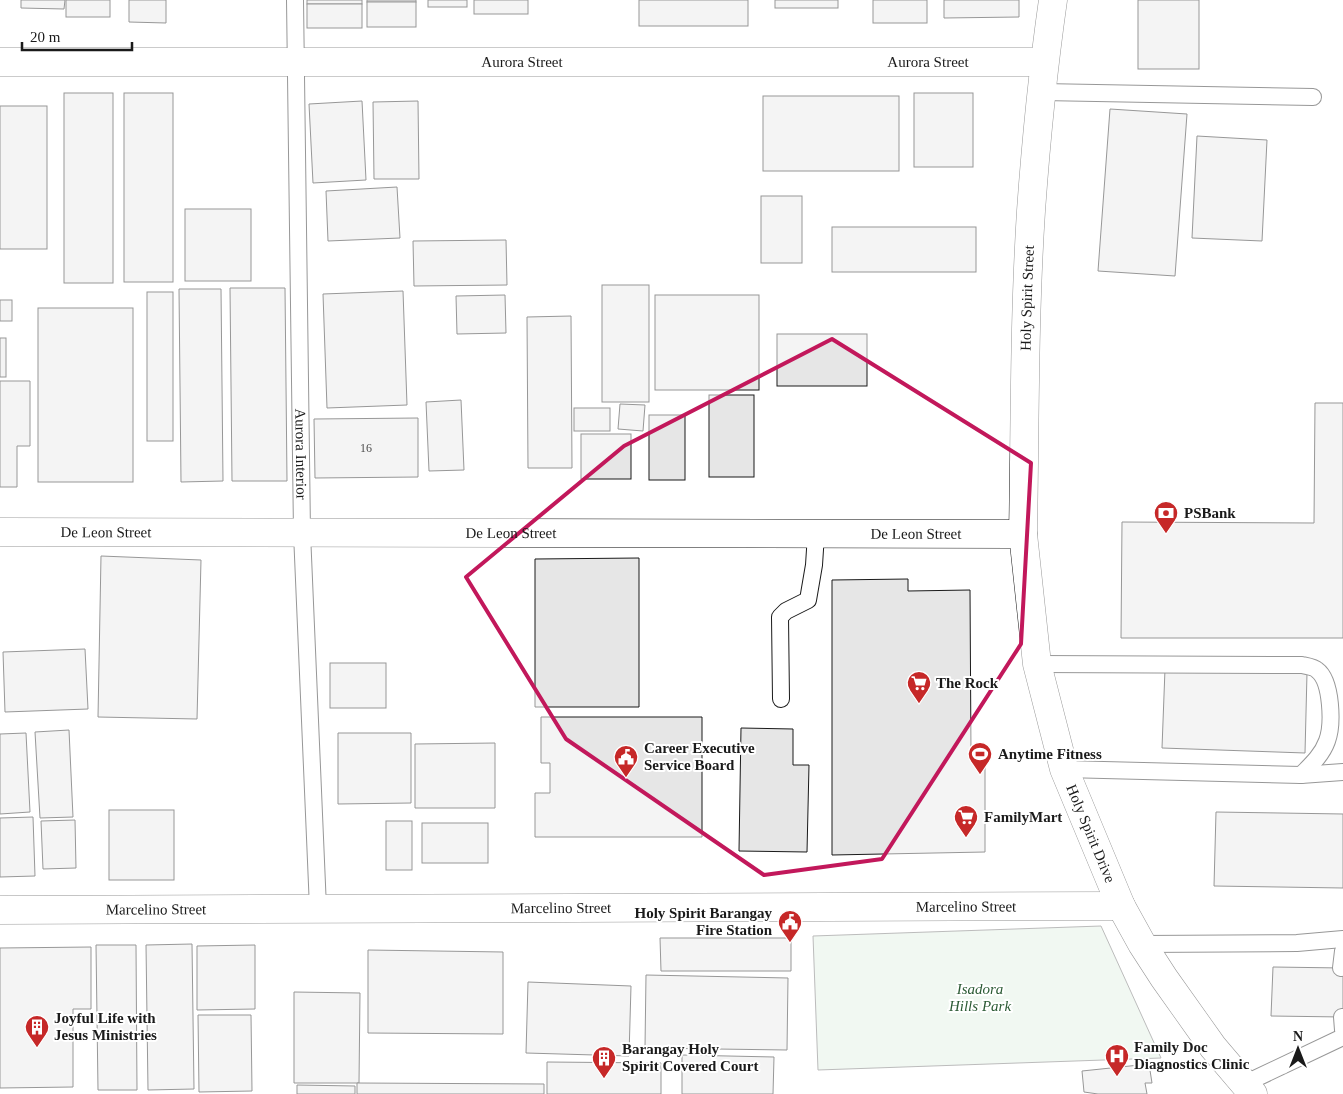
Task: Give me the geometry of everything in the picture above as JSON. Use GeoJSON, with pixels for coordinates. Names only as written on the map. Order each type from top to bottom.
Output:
{"type":"FeatureCollection","features":[{"type":"Feature","properties":{"kind":"street","name":"Holy Spirit Street"},"geometry":{"type":"LineString","coordinates":[[1022,534],[1031,212],[1044,62],[1053,0]]}},
{"type":"Feature","properties":{"kind":"street","name":"Aurora Street"},"geometry":{"type":"LineString","coordinates":[[0,62],[1044,62]]}},
{"type":"Feature","properties":{"kind":"street","name":"De Leon Street"},"geometry":{"type":"LineString","coordinates":[[0,532],[1022,534]]}},
{"type":"Feature","properties":{"kind":"street","name":"Holy Spirit Drive"},"geometry":{"type":"LineString","coordinates":[[1022,534],[1037,664],[1064,769],[1122,906],[1142,944],[1202,1032],[1248,1089]]}},
{"type":"Feature","properties":{"kind":"street","name":"Marcelino Street"},"geometry":{"type":"LineString","coordinates":[[0,910],[1122,906]]}},
{"type":"Feature","properties":{"kind":"lane","name":"Aurora Interior"},"geometry":{"type":"LineString","coordinates":[[295,0],[302,533],[318,908]]}},
{"type":"Feature","properties":{"kind":"lane"},"geometry":{"type":"LineString","coordinates":[[1042,92],[1313,97]]}},
{"type":"Feature","properties":{"kind":"lane"},"geometry":{"type":"LineString","coordinates":[[781,699],[780,617],[786,611],[808,600],[814,565],[816,534]]}},
{"type":"Feature","properties":{"kind":"lane"},"geometry":{"type":"LineString","coordinates":[[1037,664],[1302,665],[1316,669],[1325,679],[1331,723],[1328,740],[1318,758],[1301,775]]}},
{"type":"Feature","properties":{"kind":"lane"},"geometry":{"type":"LineString","coordinates":[[1064,769],[1301,775],[1343,772]]}},
{"type":"Feature","properties":{"kind":"lane"},"geometry":{"type":"LineString","coordinates":[[1142,944],[1297,943],[1343,939]]}},
{"type":"Feature","properties":{"kind":"lane"},"geometry":{"type":"LineString","coordinates":[[1341,968],[1343,951]]}},
{"type":"Feature","properties":{"kind":"lane"},"geometry":{"type":"LineString","coordinates":[[1248,1089],[1343,1036]]}},
{"type":"Feature","properties":{"kind":"highlighted area"},"geometry":{"type":"Polygon","coordinates":[[[832,339],[1031,463],[1021,644],[882,859],[764,875],[566,739],[466,577],[624,446],[832,339]]]}},
{"type":"Feature","properties":{"kind":"green space","name":"Isadora Hills Park"},"geometry":{"type":"Polygon","coordinates":[[[1101,926],[1161,1058],[818,1070],[813,936],[1101,926]]]}},
{"type":"Feature","properties":{"kind":"building"},"geometry":{"type":"Polygon","coordinates":[[[21,0],[65,0],[64,9],[21,8],[21,0]]]}},
{"type":"Feature","properties":{"kind":"building"},"geometry":{"type":"Polygon","coordinates":[[[66,0],[110,0],[110,17],[66,17],[66,0]]]}},
{"type":"Feature","properties":{"kind":"building"},"geometry":{"type":"Polygon","coordinates":[[[129,0],[166,0],[166,23],[129,22],[129,0]]]}},
{"type":"Feature","properties":{"kind":"building"},"geometry":{"type":"Polygon","coordinates":[[[307,0],[362,0],[362,4],[307,4],[307,0]]]}},
{"type":"Feature","properties":{"kind":"building"},"geometry":{"type":"Polygon","coordinates":[[[367,0],[416,0],[416,2],[367,2],[367,0]]]}},
{"type":"Feature","properties":{"kind":"building"},"geometry":{"type":"Polygon","coordinates":[[[428,0],[467,0],[467,7],[428,7],[428,0]]]}},
{"type":"Feature","properties":{"kind":"building"},"geometry":{"type":"Polygon","coordinates":[[[474,0],[528,0],[528,14],[474,14],[474,0]]]}},
{"type":"Feature","properties":{"kind":"building"},"geometry":{"type":"Polygon","coordinates":[[[639,0],[748,0],[748,26],[639,26],[639,0]]]}},
{"type":"Feature","properties":{"kind":"building"},"geometry":{"type":"Polygon","coordinates":[[[775,0],[838,0],[838,8],[775,8],[775,0]]]}},
{"type":"Feature","properties":{"kind":"building"},"geometry":{"type":"Polygon","coordinates":[[[873,0],[927,0],[927,23],[873,23],[873,0]]]}},
{"type":"Feature","properties":{"kind":"building"},"geometry":{"type":"Polygon","coordinates":[[[944,0],[1019,0],[1019,17],[944,18],[944,0]]]}},
{"type":"Feature","properties":{"kind":"building"},"geometry":{"type":"Polygon","coordinates":[[[1138,0],[1199,0],[1199,69],[1138,69],[1138,0]]]}},
{"type":"Feature","properties":{"kind":"building"},"geometry":{"type":"Polygon","coordinates":[[[367,2],[416,2],[416,27],[367,27],[367,2]]]}},
{"type":"Feature","properties":{"kind":"building"},"geometry":{"type":"Polygon","coordinates":[[[307,4],[362,4],[362,28],[307,28],[307,4]]]}},
{"type":"Feature","properties":{"kind":"building"},"geometry":{"type":"Polygon","coordinates":[[[64,93],[113,93],[113,283],[64,283],[64,93]]]}},
{"type":"Feature","properties":{"kind":"building"},"geometry":{"type":"Polygon","coordinates":[[[124,93],[173,93],[173,282],[124,282],[124,93]]]}},
{"type":"Feature","properties":{"kind":"building"},"geometry":{"type":"Polygon","coordinates":[[[914,93],[973,93],[973,167],[914,167],[914,93]]]}},
{"type":"Feature","properties":{"kind":"building"},"geometry":{"type":"Polygon","coordinates":[[[763,96],[899,96],[899,171],[763,171],[763,96]]]}},
{"type":"Feature","properties":{"kind":"building"},"geometry":{"type":"Polygon","coordinates":[[[362,101],[366,180],[313,183],[309,104],[362,101]]]}},
{"type":"Feature","properties":{"kind":"building"},"geometry":{"type":"Polygon","coordinates":[[[418,101],[419,179],[374,179],[373,102],[418,101]]]}},
{"type":"Feature","properties":{"kind":"building"},"geometry":{"type":"Polygon","coordinates":[[[0,106],[47,106],[47,249],[0,249],[0,106]]]}},
{"type":"Feature","properties":{"kind":"building"},"geometry":{"type":"Polygon","coordinates":[[[1110,109],[1187,114],[1175,276],[1098,271],[1110,109]]]}},
{"type":"Feature","properties":{"kind":"building"},"geometry":{"type":"Polygon","coordinates":[[[1197,136],[1267,140],[1262,241],[1192,238],[1197,136]]]}},
{"type":"Feature","properties":{"kind":"building"},"geometry":{"type":"Polygon","coordinates":[[[397,187],[400,238],[328,241],[326,191],[397,187]]]}},
{"type":"Feature","properties":{"kind":"building"},"geometry":{"type":"Polygon","coordinates":[[[761,196],[802,196],[802,263],[761,263],[761,196]]]}},
{"type":"Feature","properties":{"kind":"building"},"geometry":{"type":"Polygon","coordinates":[[[185,209],[251,209],[251,281],[185,281],[185,209]]]}},
{"type":"Feature","properties":{"kind":"building"},"geometry":{"type":"Polygon","coordinates":[[[832,227],[976,227],[976,272],[832,272],[832,227]]]}},
{"type":"Feature","properties":{"kind":"building"},"geometry":{"type":"Polygon","coordinates":[[[506,240],[507,285],[414,286],[413,241],[506,240]]]}},
{"type":"Feature","properties":{"kind":"building"},"geometry":{"type":"Polygon","coordinates":[[[602,285],[649,285],[649,402],[602,402],[602,285]]]}},
{"type":"Feature","properties":{"kind":"building"},"geometry":{"type":"Polygon","coordinates":[[[230,288],[285,288],[287,481],[232,481],[230,288]]]}},
{"type":"Feature","properties":{"kind":"building"},"geometry":{"type":"Polygon","coordinates":[[[179,289],[221,289],[223,481],[181,482],[179,289]]]}},
{"type":"Feature","properties":{"kind":"building"},"geometry":{"type":"Polygon","coordinates":[[[403,291],[407,405],[327,408],[323,294],[403,291]]]}},
{"type":"Feature","properties":{"kind":"building"},"geometry":{"type":"Polygon","coordinates":[[[147,292],[173,292],[173,441],[147,441],[147,292]]]}},
{"type":"Feature","properties":{"kind":"building"},"geometry":{"type":"Polygon","coordinates":[[[505,295],[506,333],[457,334],[456,296],[505,295]]]}},
{"type":"Feature","properties":{"kind":"building"},"geometry":{"type":"Polygon","coordinates":[[[655,295],[759,295],[759,390],[655,390],[655,295]]]}},
{"type":"Feature","properties":{"kind":"building"},"geometry":{"type":"Polygon","coordinates":[[[0,300],[12,300],[12,321],[0,321],[0,300]]]}},
{"type":"Feature","properties":{"kind":"building"},"geometry":{"type":"Polygon","coordinates":[[[38,308],[133,308],[133,482],[38,482],[38,308]]]}},
{"type":"Feature","properties":{"kind":"building"},"geometry":{"type":"Polygon","coordinates":[[[571,316],[572,468],[528,468],[527,317],[571,316]]]}},
{"type":"Feature","properties":{"kind":"building"},"geometry":{"type":"Polygon","coordinates":[[[777,334],[867,334],[867,386],[777,386],[777,334]]]}},
{"type":"Feature","properties":{"kind":"building"},"geometry":{"type":"Polygon","coordinates":[[[0,338],[6,338],[6,377],[0,377],[0,338]]]}},
{"type":"Feature","properties":{"kind":"building"},"geometry":{"type":"Polygon","coordinates":[[[0,381],[30,381],[30,446],[17,446],[17,487],[0,487],[0,381]]]}},
{"type":"Feature","properties":{"kind":"building"},"geometry":{"type":"Polygon","coordinates":[[[709,395],[754,395],[754,477],[709,477],[709,395]]]}},
{"type":"Feature","properties":{"kind":"building"},"geometry":{"type":"Polygon","coordinates":[[[461,400],[464,470],[429,471],[426,402],[461,400]]]}},
{"type":"Feature","properties":{"kind":"building"},"geometry":{"type":"Polygon","coordinates":[[[1315,403],[1343,403],[1343,638],[1121,638],[1122,522],[1314,523],[1315,403]]]}},
{"type":"Feature","properties":{"kind":"building"},"geometry":{"type":"Polygon","coordinates":[[[620,404],[645,405],[643,431],[618,429],[620,404]]]}},
{"type":"Feature","properties":{"kind":"building"},"geometry":{"type":"Polygon","coordinates":[[[574,408],[610,408],[610,431],[574,431],[574,408]]]}},
{"type":"Feature","properties":{"kind":"building"},"geometry":{"type":"Polygon","coordinates":[[[649,415],[685,415],[685,480],[649,480],[649,415]]]}},
{"type":"Feature","properties":{"kind":"building"},"geometry":{"type":"Polygon","coordinates":[[[418,418],[418,477],[315,478],[314,419],[418,418]]]}},
{"type":"Feature","properties":{"kind":"building"},"geometry":{"type":"Polygon","coordinates":[[[581,434],[631,434],[631,479],[581,479],[581,434]]]}},
{"type":"Feature","properties":{"kind":"building"},"geometry":{"type":"Polygon","coordinates":[[[101,556],[201,560],[197,719],[98,717],[101,556]]]}},
{"type":"Feature","properties":{"kind":"building"},"geometry":{"type":"Polygon","coordinates":[[[639,558],[639,707],[535,707],[535,559],[639,558]]]}},
{"type":"Feature","properties":{"kind":"building"},"geometry":{"type":"Polygon","coordinates":[[[908,579],[908,591],[970,590],[971,755],[985,755],[985,852],[832,855],[832,580],[908,579]]]}},
{"type":"Feature","properties":{"kind":"building"},"geometry":{"type":"Polygon","coordinates":[[[85,649],[88,709],[5,712],[3,652],[85,649]]]}},
{"type":"Feature","properties":{"kind":"building"},"geometry":{"type":"Polygon","coordinates":[[[330,663],[386,663],[386,708],[330,708],[330,663]]]}},
{"type":"Feature","properties":{"kind":"building"},"geometry":{"type":"Polygon","coordinates":[[[1165,669],[1307,673],[1305,753],[1162,748],[1165,669]]]}},
{"type":"Feature","properties":{"kind":"building","name":"Career Executive Service Board"},"geometry":{"type":"Polygon","coordinates":[[[541,717],[702,717],[702,837],[535,837],[535,793],[550,793],[550,763],[541,763],[541,717]]]}},
{"type":"Feature","properties":{"kind":"building"},"geometry":{"type":"Polygon","coordinates":[[[741,728],[793,729],[793,765],[809,765],[807,852],[739,851],[741,728]]]}},
{"type":"Feature","properties":{"kind":"building"},"geometry":{"type":"Polygon","coordinates":[[[69,730],[73,817],[40,818],[35,732],[69,730]]]}},
{"type":"Feature","properties":{"kind":"building"},"geometry":{"type":"Polygon","coordinates":[[[26,733],[30,812],[0,814],[0,734],[26,733]]]}},
{"type":"Feature","properties":{"kind":"building"},"geometry":{"type":"Polygon","coordinates":[[[338,733],[411,733],[411,803],[338,804],[338,733]]]}},
{"type":"Feature","properties":{"kind":"building"},"geometry":{"type":"Polygon","coordinates":[[[495,743],[495,808],[415,808],[415,744],[495,743]]]}},
{"type":"Feature","properties":{"kind":"building"},"geometry":{"type":"Polygon","coordinates":[[[109,810],[174,810],[174,880],[109,880],[109,810]]]}},
{"type":"Feature","properties":{"kind":"building"},"geometry":{"type":"Polygon","coordinates":[[[1216,812],[1343,814],[1343,888],[1214,886],[1216,812]]]}},
{"type":"Feature","properties":{"kind":"building"},"geometry":{"type":"Polygon","coordinates":[[[33,817],[35,876],[0,877],[0,818],[33,817]]]}},
{"type":"Feature","properties":{"kind":"building"},"geometry":{"type":"Polygon","coordinates":[[[75,820],[76,868],[43,869],[41,821],[75,820]]]}},
{"type":"Feature","properties":{"kind":"building"},"geometry":{"type":"Polygon","coordinates":[[[386,821],[412,821],[412,870],[386,870],[386,821]]]}},
{"type":"Feature","properties":{"kind":"building"},"geometry":{"type":"Polygon","coordinates":[[[422,823],[488,823],[488,863],[422,863],[422,823]]]}},
{"type":"Feature","properties":{"kind":"building"},"geometry":{"type":"Polygon","coordinates":[[[660,938],[791,938],[791,971],[661,971],[660,938]]]}},
{"type":"Feature","properties":{"kind":"building"},"geometry":{"type":"Polygon","coordinates":[[[192,944],[194,1089],[148,1090],[146,945],[192,944]]]}},
{"type":"Feature","properties":{"kind":"building"},"geometry":{"type":"Polygon","coordinates":[[[96,945],[136,945],[137,1090],[98,1090],[96,945]]]}},
{"type":"Feature","properties":{"kind":"building"},"geometry":{"type":"Polygon","coordinates":[[[255,945],[255,1009],[197,1010],[197,946],[255,945]]]}},
{"type":"Feature","properties":{"kind":"building","name":"Joyful Life with Jesus Ministries"},"geometry":{"type":"Polygon","coordinates":[[[91,947],[91,1009],[73,1009],[73,1087],[0,1088],[0,948],[91,947]]]}},
{"type":"Feature","properties":{"kind":"building"},"geometry":{"type":"Polygon","coordinates":[[[368,950],[503,952],[503,1034],[368,1033],[368,950]]]}},
{"type":"Feature","properties":{"kind":"building"},"geometry":{"type":"Polygon","coordinates":[[[1273,967],[1343,968],[1343,1017],[1271,1016],[1273,967]]]}},
{"type":"Feature","properties":{"kind":"building"},"geometry":{"type":"Polygon","coordinates":[[[646,975],[788,978],[787,1050],[645,1048],[646,975]]]}},
{"type":"Feature","properties":{"kind":"building"},"geometry":{"type":"Polygon","coordinates":[[[528,982],[631,986],[629,1056],[526,1053],[528,982]]]}},
{"type":"Feature","properties":{"kind":"building"},"geometry":{"type":"Polygon","coordinates":[[[294,992],[360,993],[359,1083],[294,1083],[294,992]]]}},
{"type":"Feature","properties":{"kind":"building"},"geometry":{"type":"Polygon","coordinates":[[[198,1015],[251,1015],[252,1091],[199,1092],[198,1015]]]}},
{"type":"Feature","properties":{"kind":"building"},"geometry":{"type":"Polygon","coordinates":[[[682,1055],[774,1057],[773,1094],[682,1094],[682,1055]]]}},
{"type":"Feature","properties":{"kind":"building","name":"Barangay Holy Spirit Covered Court"},"geometry":{"type":"Polygon","coordinates":[[[547,1062],[661,1063],[661,1094],[547,1094],[547,1062]]]}},
{"type":"Feature","properties":{"kind":"building","name":"Family Doc Diagnostics Clinic"},"geometry":{"type":"Polygon","coordinates":[[[1149,1064],[1152,1083],[1145,1083],[1147,1094],[1098,1094],[1084,1092],[1082,1071],[1149,1064]]]}},
{"type":"Feature","properties":{"kind":"building"},"geometry":{"type":"Polygon","coordinates":[[[357,1083],[544,1084],[544,1094],[357,1094],[357,1083]]]}},
{"type":"Feature","properties":{"kind":"building"},"geometry":{"type":"Polygon","coordinates":[[[297,1085],[355,1086],[355,1094],[297,1094],[297,1085]]]}},
{"type":"Feature","properties":{"kind":"place","name":"PSBank"},"geometry":{"type":"Point","coordinates":[1166,534]}},
{"type":"Feature","properties":{"kind":"place","name":"The Rock"},"geometry":{"type":"Point","coordinates":[919,704]}},
{"type":"Feature","properties":{"kind":"place","name":"Anytime Fitness"},"geometry":{"type":"Point","coordinates":[980,775]}},
{"type":"Feature","properties":{"kind":"place","name":"Career Executive Service Board"},"geometry":{"type":"Point","coordinates":[626,778]}},
{"type":"Feature","properties":{"kind":"place","name":"FamilyMart"},"geometry":{"type":"Point","coordinates":[966,838]}},
{"type":"Feature","properties":{"kind":"place","name":"Holy Spirit Barangay Fire Station"},"geometry":{"type":"Point","coordinates":[790,943]}},
{"type":"Feature","properties":{"kind":"place","name":"Joyful Life with Jesus Ministries"},"geometry":{"type":"Point","coordinates":[37,1048]}},
{"type":"Feature","properties":{"kind":"place","name":"Family Doc Diagnostics Clinic"},"geometry":{"type":"Point","coordinates":[1117,1077]}},
{"type":"Feature","properties":{"kind":"place","name":"Barangay Holy Spirit Covered Court"},"geometry":{"type":"Point","coordinates":[604,1079]}}]}
